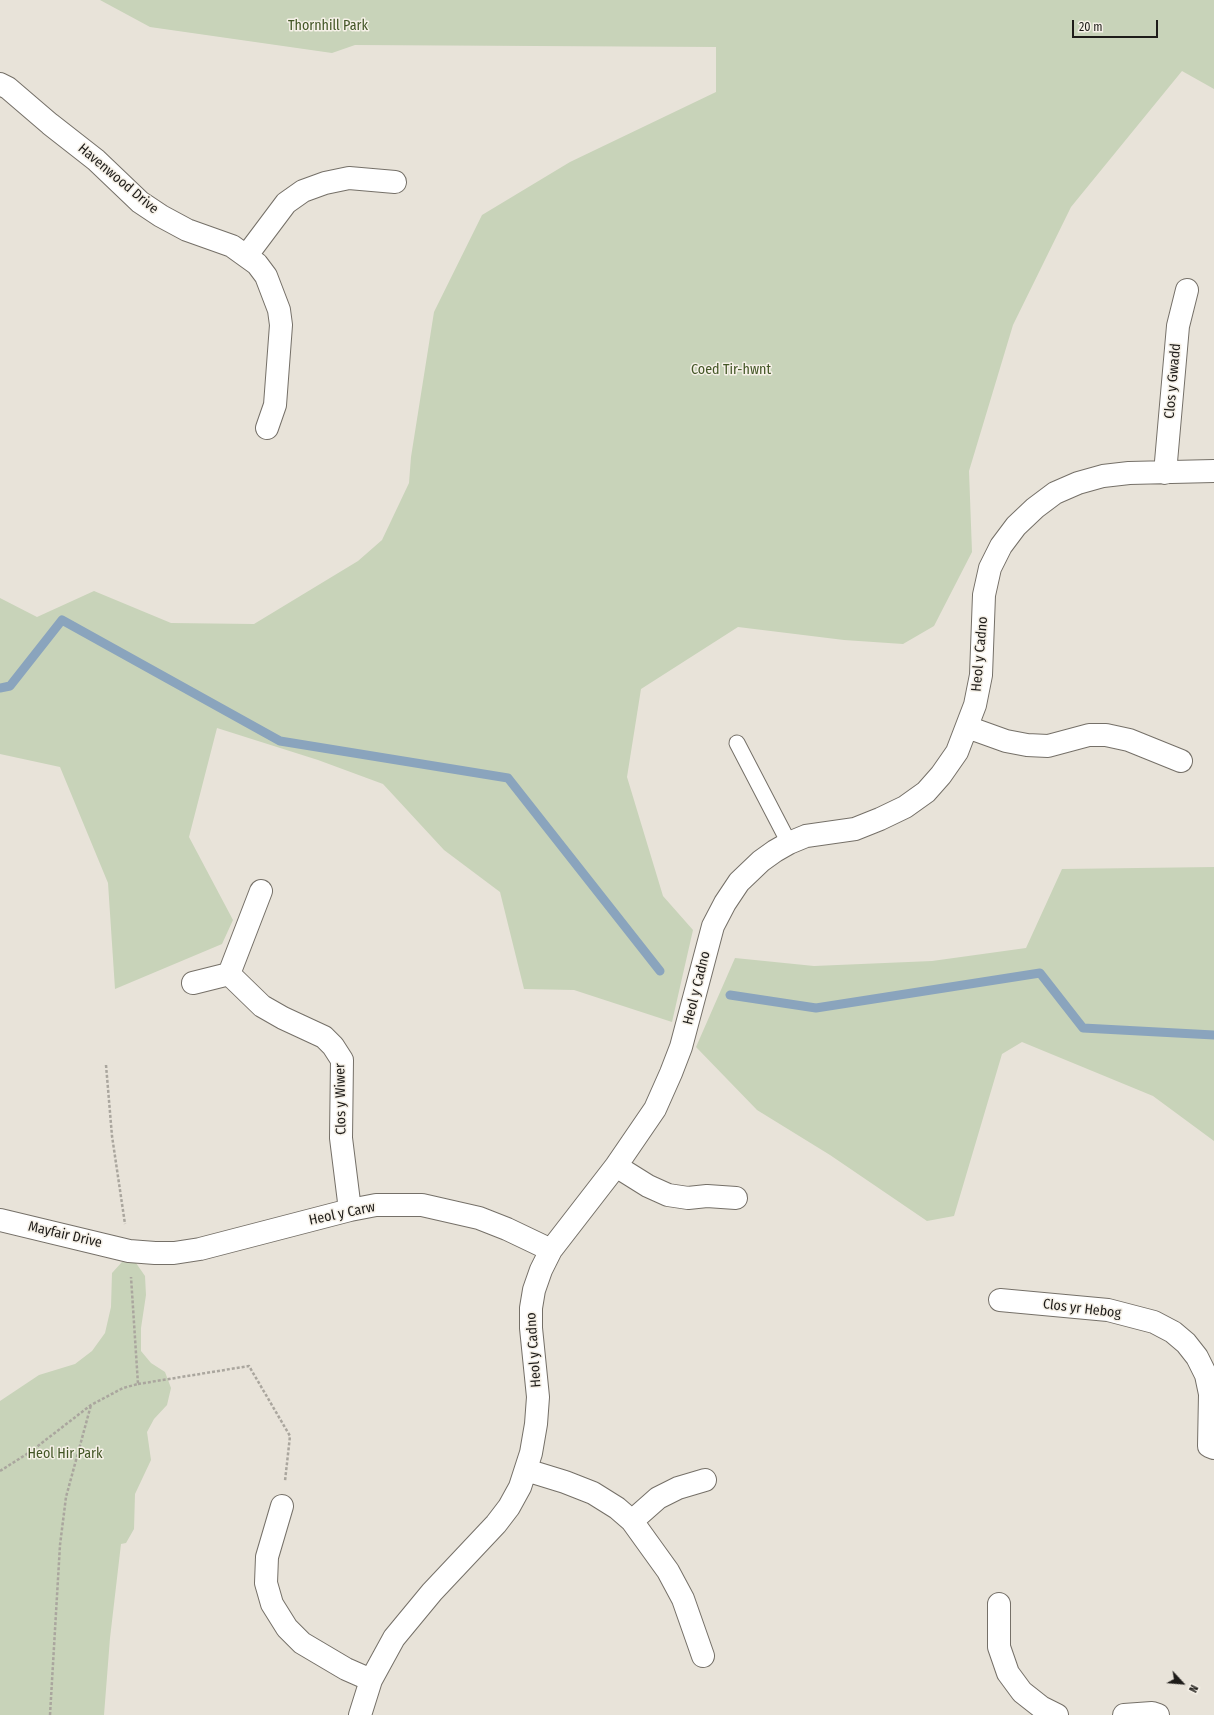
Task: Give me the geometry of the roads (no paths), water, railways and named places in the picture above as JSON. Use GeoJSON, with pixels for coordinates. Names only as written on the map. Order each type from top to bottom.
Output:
{"type":"FeatureCollection","features":[{"type":"Feature","properties":{"kind":"street","name":"Havenwood Drive"},"geometry":{"type":"LineString","coordinates":[[0,84],[8,88],[50,124],[96,160],[140,202],[186,230],[232,246],[247,255],[257,264],[266,276],[275,298],[281,325],[275,405],[267,428]]}},
{"type":"Feature","properties":{"kind":"street"},"geometry":{"type":"LineString","coordinates":[[247,255],[286,203],[303,191],[325,183],[349,178],[395,182]]}},
{"type":"Feature","properties":{"kind":"street","name":"Clos y Gwadd"},"geometry":{"type":"LineString","coordinates":[[1165,473],[1178,326],[1188,290]]}},
{"type":"Feature","properties":{"kind":"street","name":"Heol y Cadno"},"geometry":{"type":"LineString","coordinates":[[360,1715],[371,1680],[394,1638],[409,1618],[496,1524],[509,1507],[520,1487],[531,1453],[536,1424],[537,1404],[531,1328],[531,1308],[534,1290],[551,1250],[616,1166],[655,1109],[671,1073],[689,1020],[713,926],[725,903],[739,882],[766,858],[789,843],[806,836],[855,829],[905,807],[926,792],[941,775],[956,752],[975,705],[981,675],[984,595],[990,568],[1001,546],[1016,526],[1035,508],[1056,492],[1078,482],[1103,476],[1129,473],[1214,472]]}},
{"type":"Feature","properties":{"kind":"street"},"geometry":{"type":"LineString","coordinates":[[967,727],[1006,740],[1027,745],[1048,746],[1089,735],[1106,735],[1129,740],[1181,761]]}},
{"type":"Feature","properties":{"kind":"street"},"geometry":{"type":"LineString","coordinates":[[193,983],[229,974],[261,891]]}},
{"type":"Feature","properties":{"kind":"street","name":"Clos y Wiwer"},"geometry":{"type":"LineString","coordinates":[[229,974],[262,1006],[283,1018],[324,1037],[333,1046],[342,1060],[341,1138],[350,1210]]}},
{"type":"Feature","properties":{"kind":"street"},"geometry":{"type":"LineString","coordinates":[[616,1166],[648,1186],[668,1195],[688,1198],[707,1196],[736,1198]]}},
{"type":"Feature","properties":{"kind":"street","name":"Heol y Carw"},"geometry":{"type":"LineString","coordinates":[[129,1251],[155,1253],[200,1249],[350,1210],[376,1205],[397,1204],[447,1210],[486,1220],[551,1250]]}},
{"type":"Feature","properties":{"kind":"street","name":"Mayfair Drive"},"geometry":{"type":"LineString","coordinates":[[0,1220],[129,1251]]}},
{"type":"Feature","properties":{"kind":"street","name":"Clos yr Hebog"},"geometry":{"type":"LineString","coordinates":[[1000,1300],[1108,1310],[1154,1322],[1173,1332],[1186,1343],[1197,1357],[1206,1375],[1210,1394],[1209,1446],[1214,1448]]}},
{"type":"Feature","properties":{"kind":"street"},"geometry":{"type":"LineString","coordinates":[[526,1470],[565,1482],[593,1493],[617,1508],[632,1521],[668,1571],[683,1599],[703,1656]]}},
{"type":"Feature","properties":{"kind":"street"},"geometry":{"type":"LineString","coordinates":[[632,1521],[658,1498],[678,1488],[705,1480]]}},
{"type":"Feature","properties":{"kind":"street"},"geometry":{"type":"LineString","coordinates":[[282,1506],[267,1557],[266,1583],[272,1604],[287,1628],[302,1643],[346,1669],[371,1680]]}},
{"type":"Feature","properties":{"kind":"street"},"geometry":{"type":"LineString","coordinates":[[999,1604],[999,1647],[1008,1673],[1022,1692],[1041,1707],[1057,1715]]}},
{"type":"Feature","properties":{"kind":"street"},"geometry":{"type":"LineString","coordinates":[[1124,1715],[1152,1713],[1158,1715]]}},
{"type":"Feature","properties":{"kind":"lane"},"geometry":{"type":"LineString","coordinates":[[737,744],[789,843]]}},
{"type":"Feature","properties":{"kind":"waterway"},"geometry":{"type":"LineString","coordinates":[[0,688],[10,686],[62,620],[280,741],[508,778],[660,971]]}},
{"type":"Feature","properties":{"kind":"waterway"},"geometry":{"type":"LineString","coordinates":[[730,995],[816,1008],[1040,973],[1083,1028],[1214,1035]]}},
{"type":"Feature","properties":{"kind":"park label","name":"Thornhill Park"},"geometry":{"type":"Point","coordinates":[328,26]}},
{"type":"Feature","properties":{"kind":"park label","name":"Coed Tir-hwnt"},"geometry":{"type":"Point","coordinates":[731,370]}},
{"type":"Feature","properties":{"kind":"park label","name":"Heol Hir Park"},"geometry":{"type":"Point","coordinates":[65,1454]}}]}
